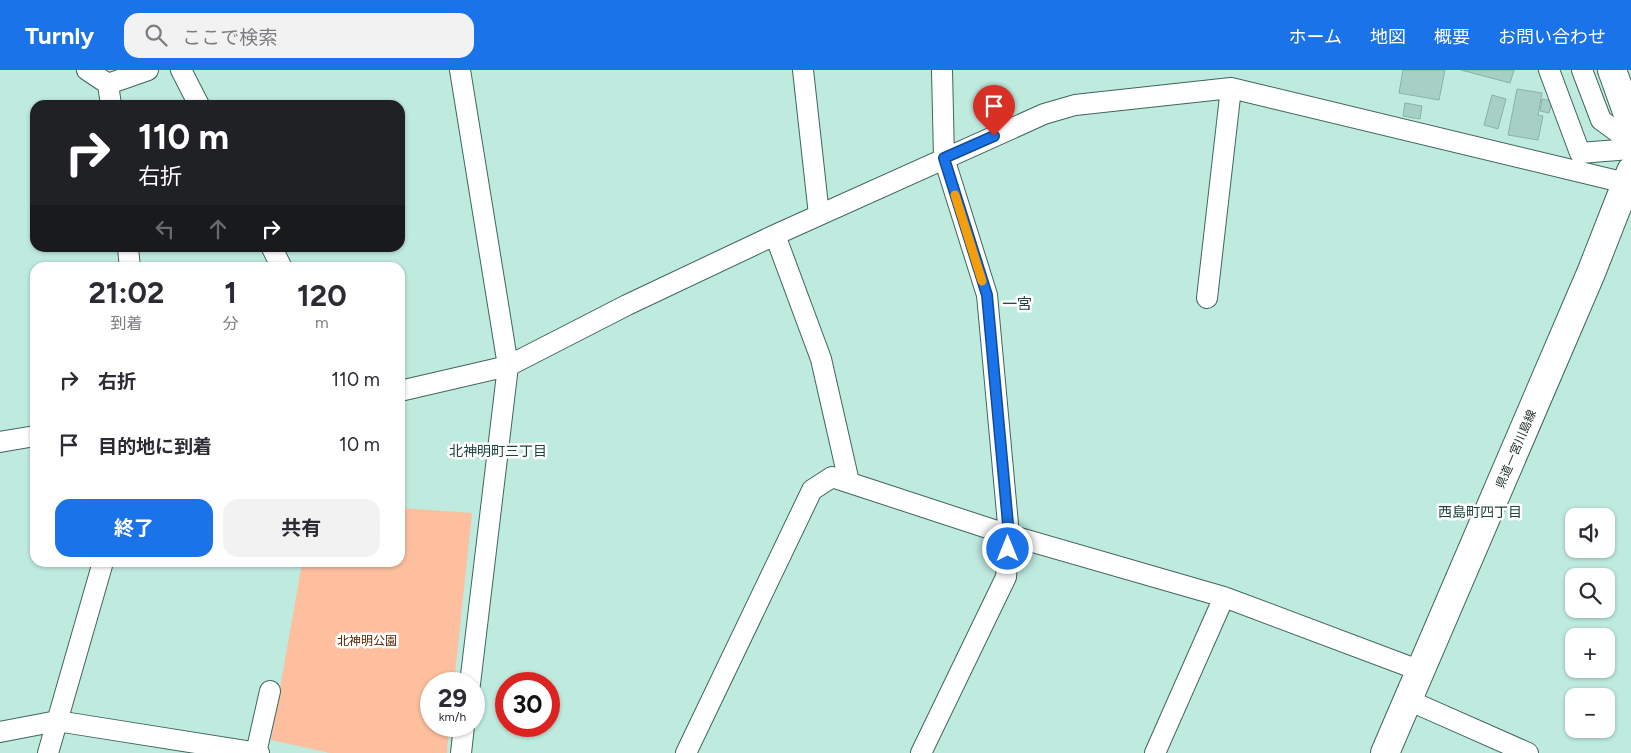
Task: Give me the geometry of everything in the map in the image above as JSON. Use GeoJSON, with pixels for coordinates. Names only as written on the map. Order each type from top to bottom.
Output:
{"type":"FeatureCollection","features":[{"type":"Feature","properties":{"kind":"main road"},"geometry":{"type":"LineString","coordinates":[[1612,70],[1631,123]]}},
{"type":"Feature","properties":{"kind":"main road","name":"県道一宮川島線"},"geometry":{"type":"LineString","coordinates":[[1385,753],[1422,671],[1629,183]]}},
{"type":"Feature","properties":{"kind":"street"},"geometry":{"type":"LineString","coordinates":[[87,70],[108,84],[110,100]]}},
{"type":"Feature","properties":{"kind":"street"},"geometry":{"type":"LineString","coordinates":[[108,84],[148,70]]}},
{"type":"Feature","properties":{"kind":"street"},"geometry":{"type":"LineString","coordinates":[[181,70],[196,100]]}},
{"type":"Feature","properties":{"kind":"street"},"geometry":{"type":"LineString","coordinates":[[460,70],[508,366],[471,672]]}},
{"type":"Feature","properties":{"kind":"street"},"geometry":{"type":"LineString","coordinates":[[803,70],[819,215]]}},
{"type":"Feature","properties":{"kind":"street"},"geometry":{"type":"LineString","coordinates":[[921,753],[1006,577],[1009,535],[987,295],[944,158],[942,70]]}},
{"type":"Feature","properties":{"kind":"street"},"geometry":{"type":"LineString","coordinates":[[1550,70],[1580,153],[1631,149]]}},
{"type":"Feature","properties":{"kind":"street"},"geometry":{"type":"LineString","coordinates":[[1582,70],[1601,120],[1631,142]]}},
{"type":"Feature","properties":{"kind":"street"},"geometry":{"type":"LineString","coordinates":[[405,390],[508,366],[627,305],[819,215],[1044,114],[1075,105],[1231,88],[1629,183]]}},
{"type":"Feature","properties":{"kind":"street"},"geometry":{"type":"LineString","coordinates":[[1207,298],[1231,88]]}},
{"type":"Feature","properties":{"kind":"street"},"geometry":{"type":"LineString","coordinates":[[775,236],[821,359],[849,482]]}},
{"type":"Feature","properties":{"kind":"street"},"geometry":{"type":"LineString","coordinates":[[0,442],[30,437]]}},
{"type":"Feature","properties":{"kind":"street"},"geometry":{"type":"LineString","coordinates":[[686,753],[812,490],[832,477],[1009,535],[1224,597],[1422,671]]}},
{"type":"Feature","properties":{"kind":"street"},"geometry":{"type":"LineString","coordinates":[[48,753],[102,567]]}},
{"type":"Feature","properties":{"kind":"street"},"geometry":{"type":"LineString","coordinates":[[1155,753],[1224,597]]}},
{"type":"Feature","properties":{"kind":"street"},"geometry":{"type":"LineString","coordinates":[[0,732],[57,721],[257,753],[270,690]]}},
{"type":"Feature","properties":{"kind":"street"},"geometry":{"type":"LineString","coordinates":[[1408,700],[1528,753]]}},
{"type":"Feature","properties":{"kind":"street"},"geometry":{"type":"LineString","coordinates":[[461,753],[463,737]]}},
{"type":"Feature","properties":{"kind":"green space","name":"北神明公園"},"geometry":{"type":"Polygon","coordinates":[[[405,508],[472,513],[455,672],[420,672],[420,737],[448,737],[447,753],[330,753],[271,740],[301,567],[405,567],[405,508]]]}},
{"type":"Feature","properties":{"kind":"building"},"geometry":{"type":"Polygon","coordinates":[[[1403,70],[1445,70],[1439,100],[1399,93],[1403,70]]]}},
{"type":"Feature","properties":{"kind":"building"},"geometry":{"type":"Polygon","coordinates":[[[1461,70],[1514,70],[1510,83],[1461,70]]]}},
{"type":"Feature","properties":{"kind":"building"},"geometry":{"type":"Polygon","coordinates":[[[1517,89],[1542,93],[1538,115],[1543,116],[1538,140],[1508,135],[1517,89]]]}},
{"type":"Feature","properties":{"kind":"building"},"geometry":{"type":"Polygon","coordinates":[[[1492,95],[1506,99],[1498,129],[1484,125],[1492,95]]]}},
{"type":"Feature","properties":{"kind":"building"},"geometry":{"type":"Polygon","coordinates":[[[1542,99],[1552,101],[1549,113],[1540,111],[1542,99]]]}},
{"type":"Feature","properties":{"kind":"building"},"geometry":{"type":"Polygon","coordinates":[[[1405,103],[1422,106],[1420,119],[1403,116],[1405,103]]]}},
{"type":"Feature","properties":{"kind":"slow traffic"},"geometry":{"type":"LineString","coordinates":[[955,195],[982,281]]}},
{"type":"Feature","properties":{"kind":"district","name":"一宮"},"geometry":{"type":"Point","coordinates":[1017,304]}},
{"type":"Feature","properties":{"kind":"district","name":"北神明町三丁目"},"geometry":{"type":"Point","coordinates":[498,451]}},
{"type":"Feature","properties":{"kind":"district","name":"西島町四丁目"},"geometry":{"type":"Point","coordinates":[1480,512]}},
{"type":"Feature","properties":{"kind":"route"},"geometry":{"type":"LineString","coordinates":[[994,136],[944,158],[987,295],[1009,535],[1008,549]]}}]}
